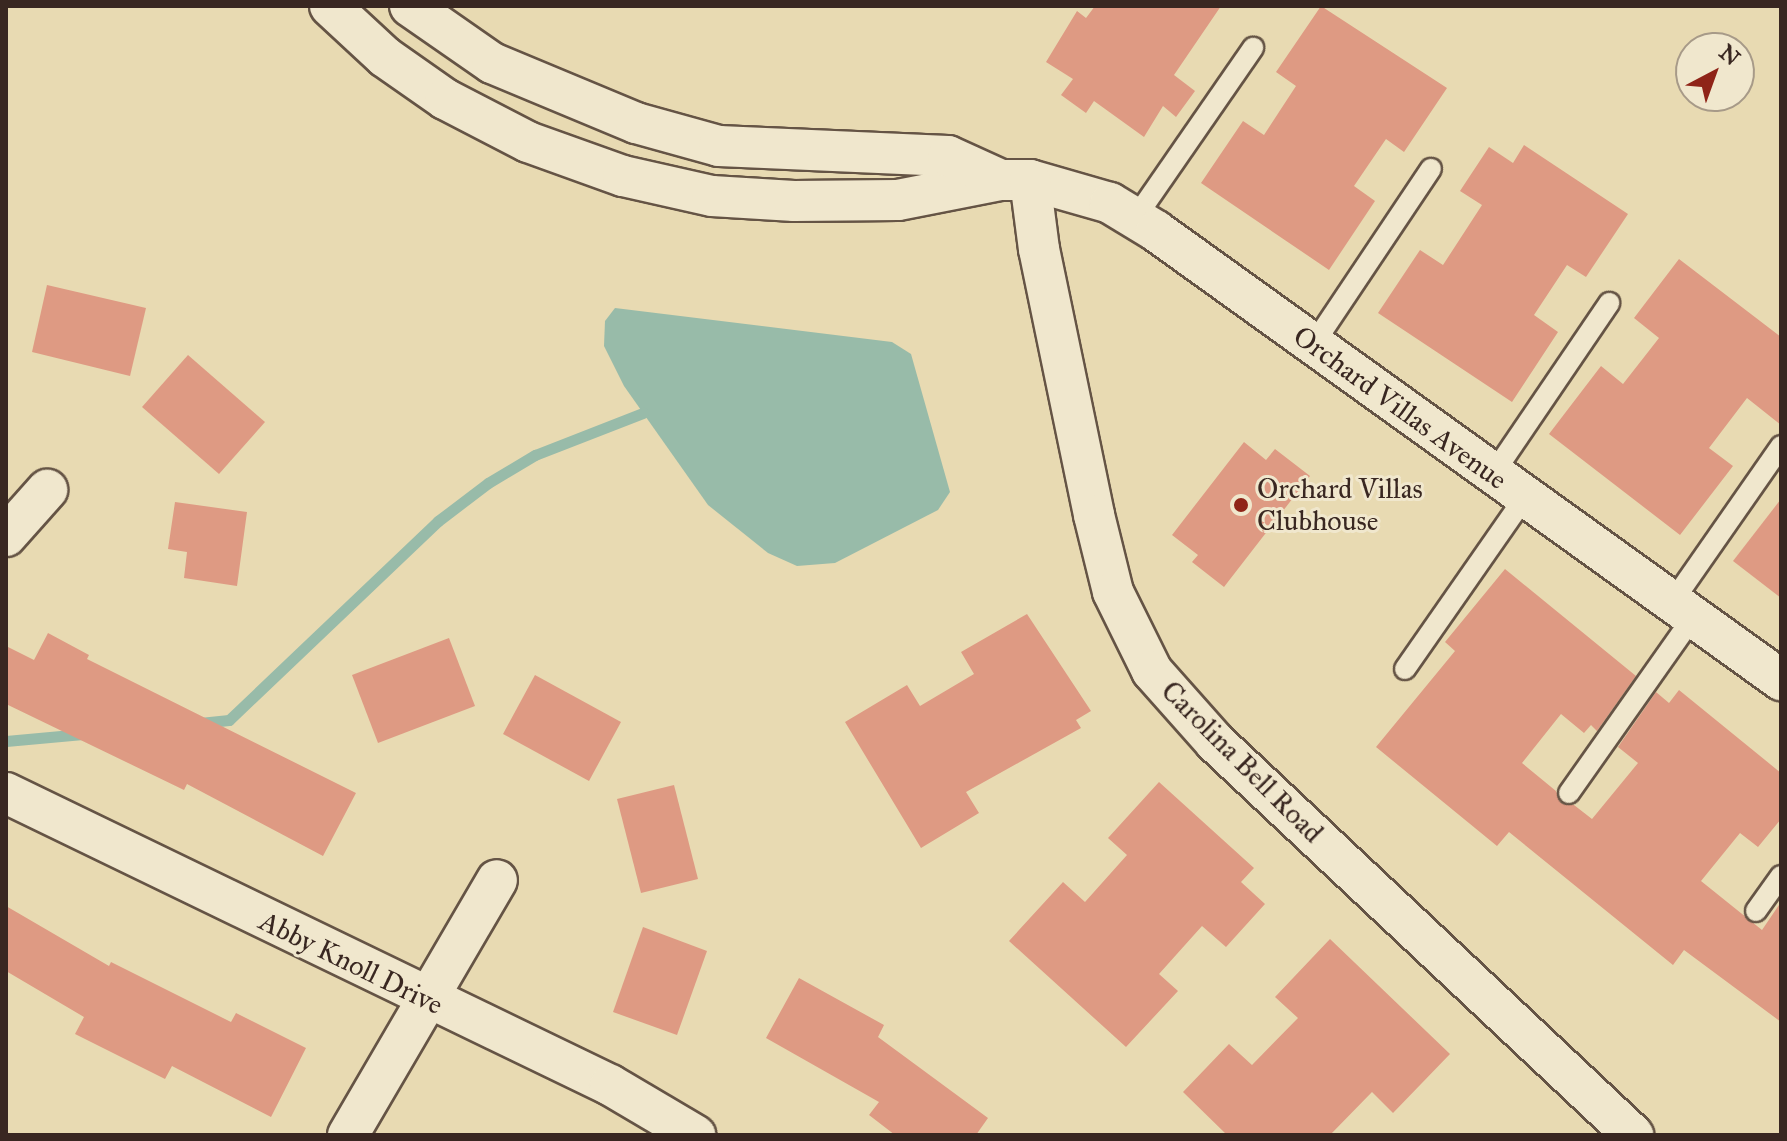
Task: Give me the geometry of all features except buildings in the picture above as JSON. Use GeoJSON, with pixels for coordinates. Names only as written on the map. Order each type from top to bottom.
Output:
{"type":"FeatureCollection","features":[{"type":"Feature","properties":{"kind":"street","name":"Orchard Villas Avenue"},"geometry":{"type":"LineString","coordinates":[[330,6],[385,57],[445,99],[528,142],[623,176],[712,196],[794,201],[898,200],[1016,180]]}},
{"type":"Feature","properties":{"kind":"street","name":"Orchard Villas Avenue"},"geometry":{"type":"LineString","coordinates":[[410,6],[492,63],[636,123],[719,146],[948,156],[1016,180],[1080,191],[1136,217],[1781,680]]}},
{"type":"Feature","properties":{"kind":"street"},"geometry":{"type":"LineString","coordinates":[[623,176],[636,123]]}},
{"type":"Feature","properties":{"kind":"street","name":"Carolina Bell Road"},"geometry":{"type":"LineString","coordinates":[[1016,180],[1039,249],[1113,592],[1152,671],[1215,742],[1633,1135]]}},
{"type":"Feature","properties":{"kind":"street"},"geometry":{"type":"LineString","coordinates":[[6,536],[47,490]]}},
{"type":"Feature","properties":{"kind":"street","name":"Abby Knoll Drive"},"geometry":{"type":"LineString","coordinates":[[6,793],[425,1000],[610,1085],[695,1135]]}},
{"type":"Feature","properties":{"kind":"street"},"geometry":{"type":"LineString","coordinates":[[348,1135],[497,880]]}},
{"type":"Feature","properties":{"kind":"lane"},"geometry":{"type":"LineString","coordinates":[[1136,217],[1253,48]]}},
{"type":"Feature","properties":{"kind":"lane"},"geometry":{"type":"LineString","coordinates":[[1313,345],[1431,169]]}},
{"type":"Feature","properties":{"kind":"lane"},"geometry":{"type":"LineString","coordinates":[[1493,474],[1609,303]]}},
{"type":"Feature","properties":{"kind":"lane"},"geometry":{"type":"LineString","coordinates":[[1569,793],[1781,446]]}},
{"type":"Feature","properties":{"kind":"lane"},"geometry":{"type":"LineString","coordinates":[[1405,669],[1525,497]]}},
{"type":"Feature","properties":{"kind":"lane"},"geometry":{"type":"LineString","coordinates":[[1756,911],[1781,876]]}},
{"type":"Feature","properties":{"kind":"shaded area"},"geometry":{"type":"Polygon","coordinates":[[[615,308],[892,342],[911,354],[950,492],[938,510],[835,563],[797,566],[768,553],[708,505],[624,386],[604,346],[605,321],[615,308]]]}},
{"type":"Feature","properties":{"kind":"waterway"},"geometry":{"type":"LineString","coordinates":[[200,723],[229,720],[438,521],[488,483],[535,455],[643,413]]}},
{"type":"Feature","properties":{"kind":"waterway"},"geometry":{"type":"LineString","coordinates":[[6,741],[83,734]]}},
{"type":"Feature","properties":{"kind":"place","name":"Orchard Villas Clubhouse"},"geometry":{"type":"Point","coordinates":[1241,505]}}]}
